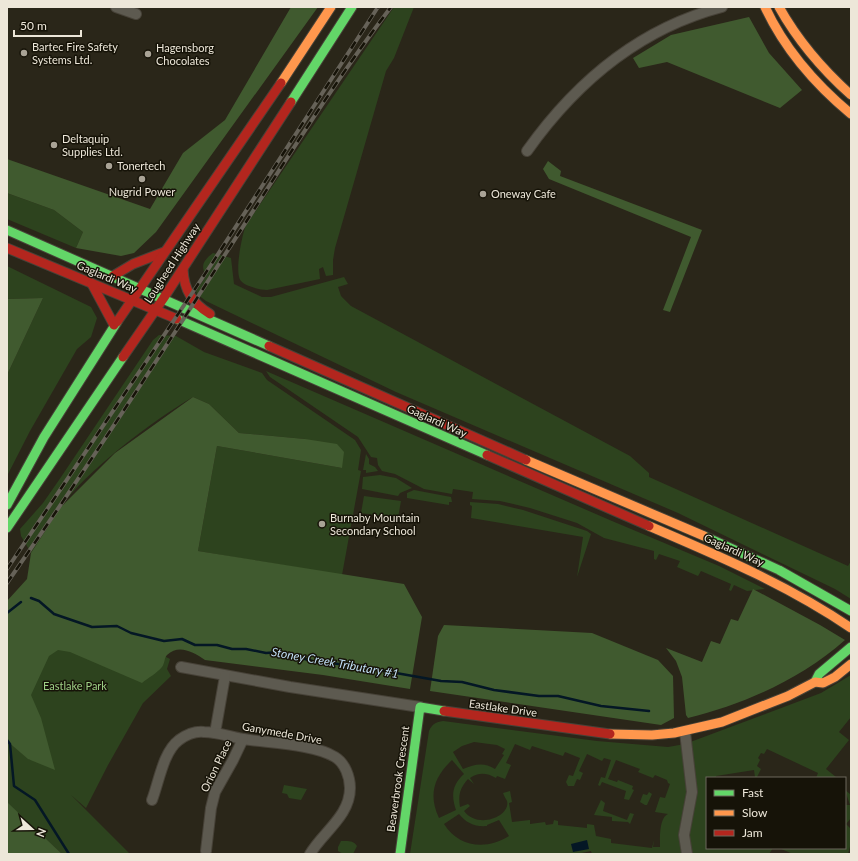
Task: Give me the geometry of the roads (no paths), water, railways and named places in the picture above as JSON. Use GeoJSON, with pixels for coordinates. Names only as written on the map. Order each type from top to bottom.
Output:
{"type":"FeatureCollection","features":[{"type":"Feature","properties":{"kind":"main road","name":"Lougheed Highway"},"geometry":{"type":"LineString","coordinates":[[7,505],[44,437],[114,325],[279,86],[331,7]]}},
{"type":"Feature","properties":{"kind":"main road","name":"Lougheed Highway"},"geometry":{"type":"LineString","coordinates":[[8,526],[64,442],[164,299],[352,7]]}},
{"type":"Feature","properties":{"kind":"main road"},"geometry":{"type":"LineString","coordinates":[[765,7],[772,23],[792,54],[826,91],[851,114]]}},
{"type":"Feature","properties":{"kind":"main road"},"geometry":{"type":"LineString","coordinates":[[779,7],[804,48],[828,75],[851,95]]}},
{"type":"Feature","properties":{"kind":"main road","name":"Gaglardi Way"},"geometry":{"type":"LineString","coordinates":[[7,230],[743,553],[779,570],[851,611]]}},
{"type":"Feature","properties":{"kind":"main road","name":"Gaglardi Way"},"geometry":{"type":"LineString","coordinates":[[7,248],[132,300],[742,566],[820,607],[851,628]]}},
{"type":"Feature","properties":{"kind":"main road"},"geometry":{"type":"LineString","coordinates":[[113,276],[133,264],[164,252]]}},
{"type":"Feature","properties":{"kind":"main road"},"geometry":{"type":"LineString","coordinates":[[182,269],[183,283],[186,292],[200,308],[231,325],[246,336]]}},
{"type":"Feature","properties":{"kind":"main road"},"geometry":{"type":"LineString","coordinates":[[92,284],[114,325]]}},
{"type":"Feature","properties":{"kind":"main road","name":"Eastlake Drive"},"geometry":{"type":"LineString","coordinates":[[420,707],[599,734],[652,735],[685,732],[722,722],[788,696],[815,682],[820,674],[851,647]]}},
{"type":"Feature","properties":{"kind":"main road","name":"Eastlake Drive"},"geometry":{"type":"LineString","coordinates":[[815,682],[823,683],[835,677],[851,664]]}},
{"type":"Feature","properties":{"kind":"main road","name":"Beaverbrook Crescent"},"geometry":{"type":"LineString","coordinates":[[400,854],[420,707]]}},
{"type":"Feature","properties":{"kind":"street"},"geometry":{"type":"LineString","coordinates":[[116,7],[136,14]]}},
{"type":"Feature","properties":{"kind":"street"},"geometry":{"type":"LineString","coordinates":[[527,150],[554,113],[592,75],[613,59],[675,23],[722,7]]}},
{"type":"Feature","properties":{"kind":"street","name":"Eastlake Drive"},"geometry":{"type":"LineString","coordinates":[[181,667],[225,676],[420,707]]}},
{"type":"Feature","properties":{"kind":"street"},"geometry":{"type":"LineString","coordinates":[[215,733],[225,676]]}},
{"type":"Feature","properties":{"kind":"street","name":"Ganymede Drive"},"geometry":{"type":"LineString","coordinates":[[152,800],[164,763],[173,746],[183,738],[195,732],[215,733],[242,739],[280,743],[324,752],[335,757],[344,766],[350,781],[348,803],[344,812],[310,854]]}},
{"type":"Feature","properties":{"kind":"street"},"geometry":{"type":"LineString","coordinates":[[685,732],[696,792],[684,816],[684,835],[687,854]]}},
{"type":"Feature","properties":{"kind":"street","name":"Orion Place"},"geometry":{"type":"LineString","coordinates":[[206,851],[211,808],[215,792],[233,760],[242,739]]}},
{"type":"Feature","properties":{"kind":"water"},"geometry":{"type":"Polygon","coordinates":[[[587,840],[589,849],[573,852],[571,844],[587,840]]]}},
{"type":"Feature","properties":{"kind":"waterway","name":"Stoney Creek Tributary #1"},"geometry":{"type":"LineString","coordinates":[[31,598],[39,601],[54,614],[92,627],[117,626],[131,633],[164,641],[182,639],[195,645],[217,645],[232,649],[246,649],[266,653],[279,652],[316,662],[351,665],[441,681],[462,682],[494,690],[539,696],[558,696],[601,706],[649,711]]}},
{"type":"Feature","properties":{"kind":"waterway","name":"Stoney Creek Tributary #1"},"geometry":{"type":"LineString","coordinates":[[7,613],[21,602]]}},
{"type":"Feature","properties":{"kind":"waterway"},"geometry":{"type":"LineString","coordinates":[[7,740],[10,744],[14,786],[35,800],[69,854]]}},
{"type":"Feature","properties":{"kind":"railway"},"geometry":{"type":"LineString","coordinates":[[7,569],[211,265],[378,7]]}},
{"type":"Feature","properties":{"kind":"railway"},"geometry":{"type":"LineString","coordinates":[[7,583],[145,378],[327,98],[391,7]]}},
{"type":"Feature","properties":{"kind":"place","name":"Bartec Fire Safety Systems Ltd."},"geometry":{"type":"Point","coordinates":[24,53]}},
{"type":"Feature","properties":{"kind":"place","name":"Hagensborg Chocolates"},"geometry":{"type":"Point","coordinates":[148,54]}},
{"type":"Feature","properties":{"kind":"place","name":"Deltaquip Supplies Ltd."},"geometry":{"type":"Point","coordinates":[54,145]}},
{"type":"Feature","properties":{"kind":"place","name":"Tonertech"},"geometry":{"type":"Point","coordinates":[109,166]}},
{"type":"Feature","properties":{"kind":"place","name":"Nugrid Power"},"geometry":{"type":"Point","coordinates":[142,179]}},
{"type":"Feature","properties":{"kind":"place","name":"Oneway Cafe"},"geometry":{"type":"Point","coordinates":[483,194]}},
{"type":"Feature","properties":{"kind":"place","name":"Burnaby Mountain Secondary School"},"geometry":{"type":"Point","coordinates":[322,524]}},
{"type":"Feature","properties":{"kind":"park label","name":"Eastlake Park"},"geometry":{"type":"Point","coordinates":[75,686]}}]}
